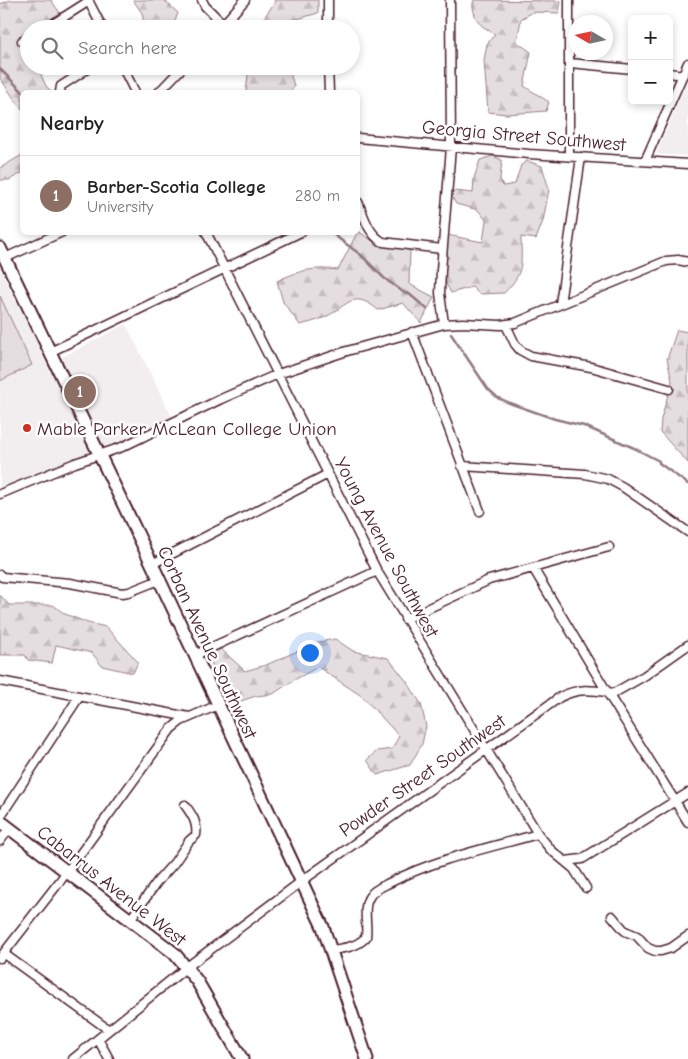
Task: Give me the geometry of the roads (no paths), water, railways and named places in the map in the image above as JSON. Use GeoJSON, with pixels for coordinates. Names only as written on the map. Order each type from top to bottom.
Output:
{"type":"FeatureCollection","features":[{"type":"Feature","properties":{"kind":"street"},"geometry":{"type":"LineString","coordinates":[[202,0],[216,20]]}},
{"type":"Feature","properties":{"kind":"street"},"geometry":{"type":"LineString","coordinates":[[227,20],[245,0]]}},
{"type":"Feature","properties":{"kind":"street"},"geometry":{"type":"LineString","coordinates":[[328,0],[328,20]]}},
{"type":"Feature","properties":{"kind":"street"},"geometry":{"type":"LineString","coordinates":[[444,324],[440,293],[451,146],[450,0]]}},
{"type":"Feature","properties":{"kind":"street"},"geometry":{"type":"LineString","coordinates":[[569,0],[570,156]]}},
{"type":"Feature","properties":{"kind":"street"},"geometry":{"type":"LineString","coordinates":[[59,20],[89,1],[98,20]]}},
{"type":"Feature","properties":{"kind":"street"},"geometry":{"type":"LineString","coordinates":[[570,63],[628,69]]}},
{"type":"Feature","properties":{"kind":"street"},"geometry":{"type":"LineString","coordinates":[[645,161],[688,63]]}},
{"type":"Feature","properties":{"kind":"street"},"geometry":{"type":"LineString","coordinates":[[673,74],[683,75]]}},
{"type":"Feature","properties":{"kind":"street"},"geometry":{"type":"LineString","coordinates":[[60,90],[61,86],[77,75]]}},
{"type":"Feature","properties":{"kind":"street"},"geometry":{"type":"LineString","coordinates":[[127,75],[135,90]]}},
{"type":"Feature","properties":{"kind":"street"},"geometry":{"type":"LineString","coordinates":[[161,90],[175,75]]}},
{"type":"Feature","properties":{"kind":"street"},"geometry":{"type":"LineString","coordinates":[[328,75],[329,90]]}},
{"type":"Feature","properties":{"kind":"street","name":"Georgia Street Southwest"},"geometry":{"type":"LineString","coordinates":[[360,138],[688,164]]}},
{"type":"Feature","properties":{"kind":"street"},"geometry":{"type":"LineString","coordinates":[[560,304],[581,157]]}},
{"type":"Feature","properties":{"kind":"street"},"geometry":{"type":"LineString","coordinates":[[360,208],[371,232],[383,242],[442,249]]}},
{"type":"Feature","properties":{"kind":"street"},"geometry":{"type":"LineString","coordinates":[[3,253],[54,235]]}},
{"type":"Feature","properties":{"kind":"street","name":"Young Avenue Southwest"},"geometry":{"type":"LineString","coordinates":[[208,235],[377,571],[538,834],[551,850],[574,869],[586,888]]}},
{"type":"Feature","properties":{"kind":"street"},"geometry":{"type":"LineString","coordinates":[[50,352],[295,235]]}},
{"type":"Feature","properties":{"kind":"street","name":"Corban Avenue Southwest"},"geometry":{"type":"LineString","coordinates":[[3,253],[302,881],[332,950],[365,1058]]}},
{"type":"Feature","properties":{"kind":"street"},"geometry":{"type":"LineString","coordinates":[[0,494],[99,454],[122,447],[221,399],[278,374],[347,351],[444,324],[463,322],[506,325],[515,323],[666,261],[687,263]]}},
{"type":"Feature","properties":{"kind":"street"},"geometry":{"type":"LineString","coordinates":[[506,325],[515,344],[520,350],[531,356],[591,367],[669,389]]}},
{"type":"Feature","properties":{"kind":"street"},"geometry":{"type":"LineString","coordinates":[[412,332],[480,511]]}},
{"type":"Feature","properties":{"kind":"street"},"geometry":{"type":"LineString","coordinates":[[462,466],[586,474],[608,479],[623,487],[688,532]]}},
{"type":"Feature","properties":{"kind":"street"},"geometry":{"type":"LineString","coordinates":[[152,564],[328,474]]}},
{"type":"Feature","properties":{"kind":"street"},"geometry":{"type":"LineString","coordinates":[[405,619],[475,585],[609,547]]}},
{"type":"Feature","properties":{"kind":"street"},"geometry":{"type":"LineString","coordinates":[[534,568],[607,692],[688,822]]}},
{"type":"Feature","properties":{"kind":"street"},"geometry":{"type":"LineString","coordinates":[[195,655],[377,571]]}},
{"type":"Feature","properties":{"kind":"street"},"geometry":{"type":"LineString","coordinates":[[0,576],[70,584],[122,593],[159,580]]}},
{"type":"Feature","properties":{"kind":"street","name":"Powder Street Southwest"},"geometry":{"type":"LineString","coordinates":[[74,1059],[187,967],[302,881],[566,694],[599,690],[614,693],[644,676],[688,645]]}},
{"type":"Feature","properties":{"kind":"street"},"geometry":{"type":"LineString","coordinates":[[0,681],[189,717]]}},
{"type":"Feature","properties":{"kind":"street"},"geometry":{"type":"LineString","coordinates":[[0,819],[80,697]]}},
{"type":"Feature","properties":{"kind":"street"},"geometry":{"type":"LineString","coordinates":[[109,1030],[2,956],[67,872],[171,729],[181,721],[218,705]]}},
{"type":"Feature","properties":{"kind":"street"},"geometry":{"type":"LineString","coordinates":[[565,861],[582,859],[688,793]]}},
{"type":"Feature","properties":{"kind":"street"},"geometry":{"type":"LineString","coordinates":[[130,920],[157,882],[174,863],[189,841],[196,835],[197,828],[193,817],[185,805]]}},
{"type":"Feature","properties":{"kind":"street","name":"Cabarrus Avenue West"},"geometry":{"type":"LineString","coordinates":[[0,819],[174,953],[187,967],[242,1059]]}},
{"type":"Feature","properties":{"kind":"street"},"geometry":{"type":"LineString","coordinates":[[0,841],[10,828]]}},
{"type":"Feature","properties":{"kind":"street"},"geometry":{"type":"LineString","coordinates":[[332,950],[361,943],[366,937],[367,902],[370,895],[382,887],[405,875],[438,862],[538,834]]}},
{"type":"Feature","properties":{"kind":"street"},"geometry":{"type":"LineString","coordinates":[[612,916],[625,931],[637,936],[648,948],[655,951],[671,948],[688,936]]}},
{"type":"Feature","properties":{"kind":"street"},"geometry":{"type":"LineString","coordinates":[[98,1039],[108,1059]]}},
{"type":"Feature","properties":{"kind":"waterway"},"geometry":{"type":"LineString","coordinates":[[0,69],[21,90]]}},
{"type":"Feature","properties":{"kind":"waterway"},"geometry":{"type":"LineString","coordinates":[[334,235],[361,255],[384,278],[406,294],[408,293],[427,309]]}},
{"type":"Feature","properties":{"kind":"waterway"},"geometry":{"type":"LineString","coordinates":[[451,334],[488,389],[498,398],[555,419],[584,426],[634,448],[659,461],[659,463],[688,484]]}},
{"type":"Feature","properties":{"kind":"place","name":"Barber-Scotia College"},"geometry":{"type":"Point","coordinates":[80,392]}},
{"type":"Feature","properties":{"kind":"place","name":"Mable Parker McLean College Union"},"geometry":{"type":"Point","coordinates":[27,428]}}]}
